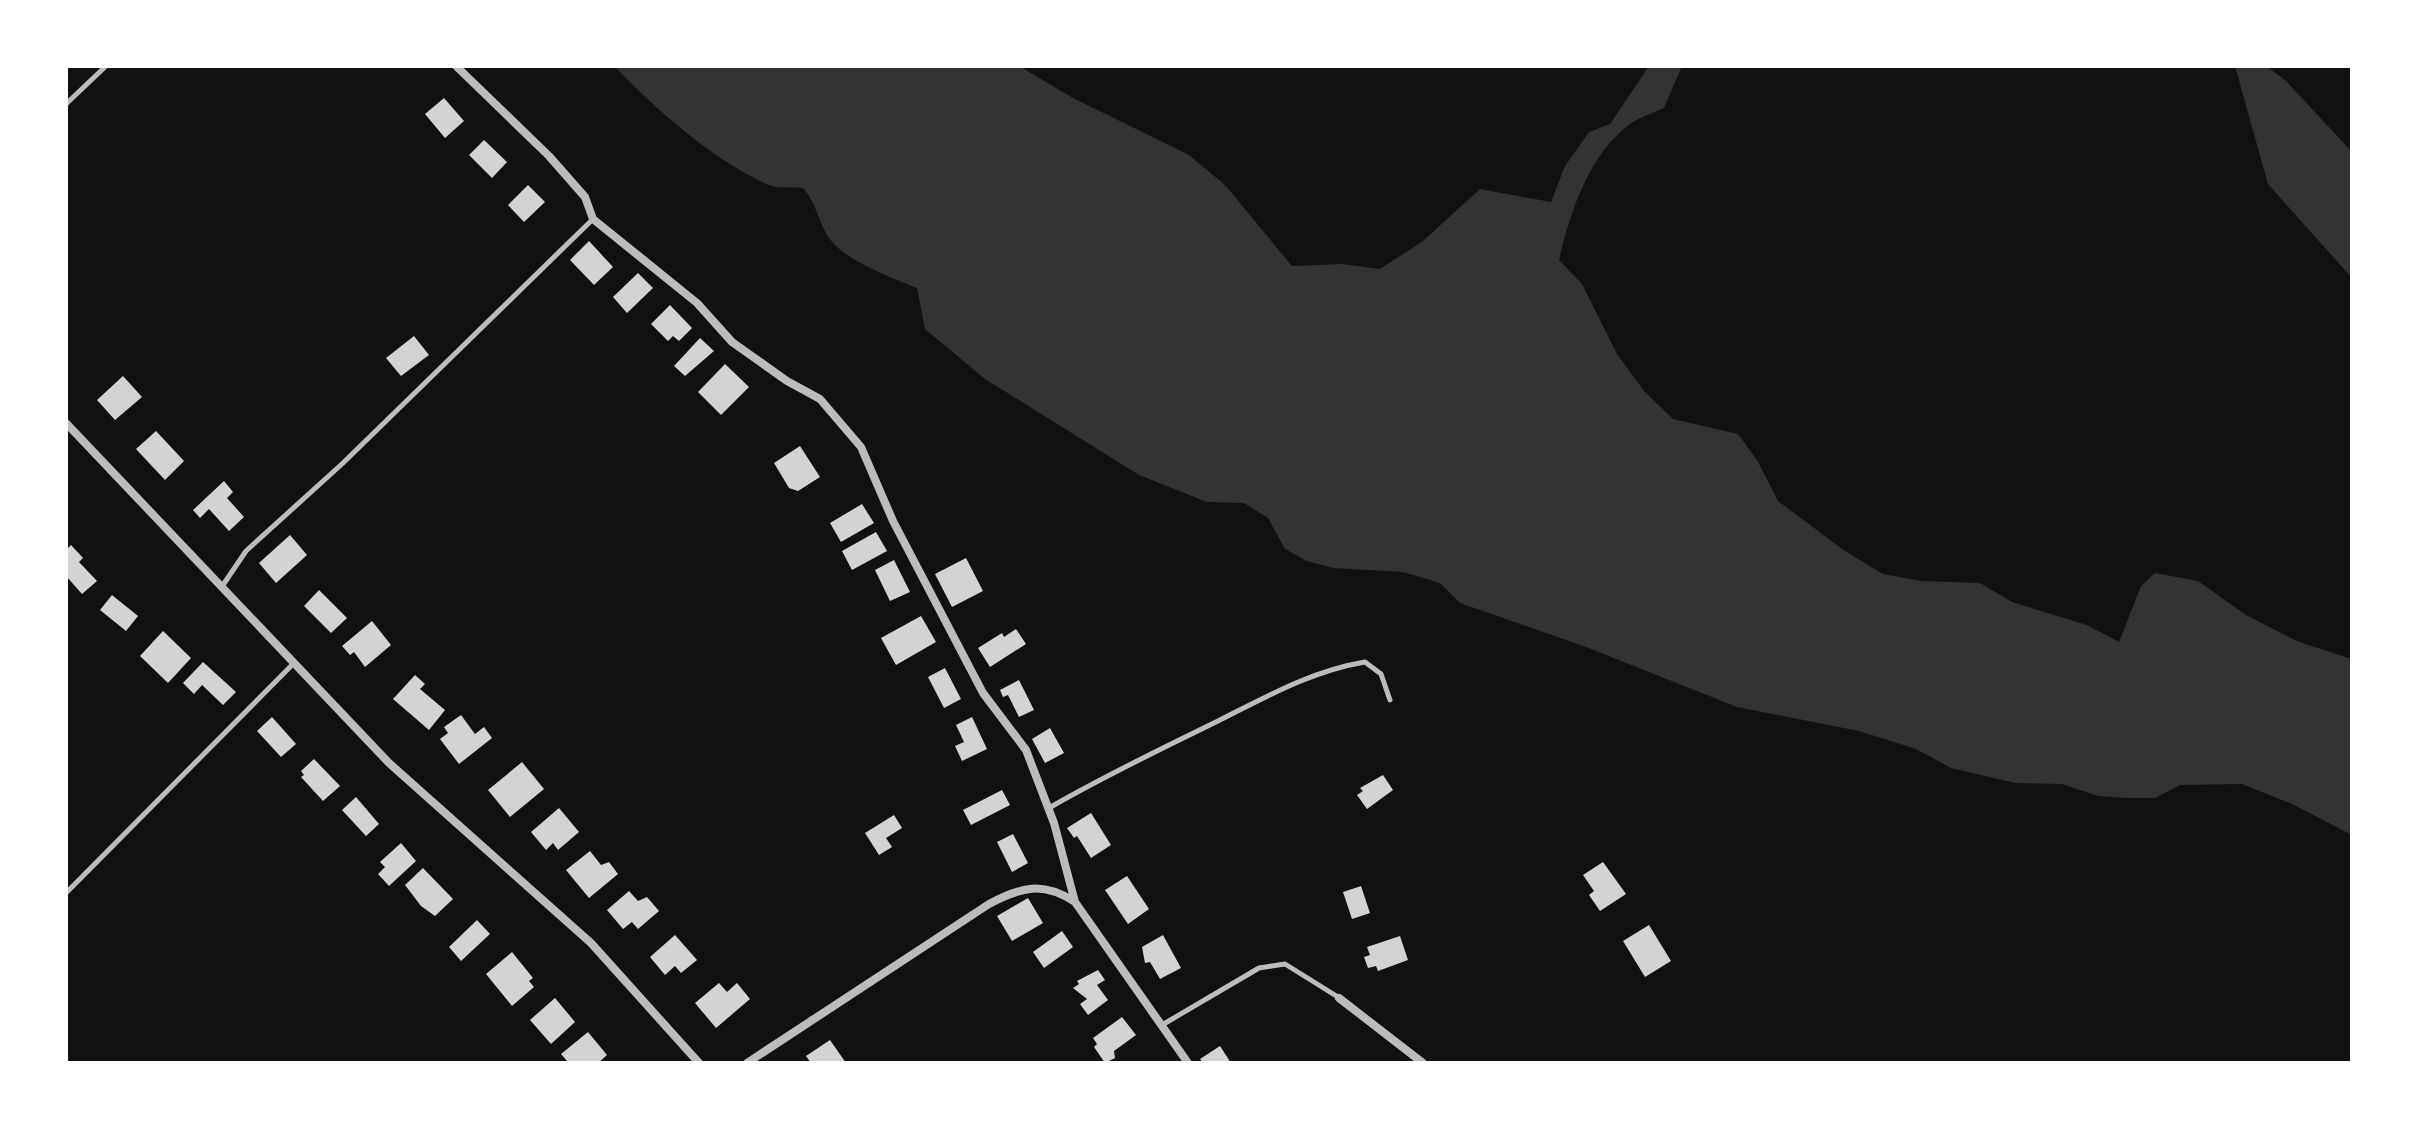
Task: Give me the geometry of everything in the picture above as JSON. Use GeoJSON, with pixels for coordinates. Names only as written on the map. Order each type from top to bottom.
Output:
{"type":"FeatureCollection","features":[{"type":"Feature","properties":{"kind":"street"},"geometry":{"type":"LineString","coordinates":[[456,66],[549,156],[585,197],[593,219],[697,303],[732,342],[787,381],[820,399],[861,447],[893,521],[983,693],[1026,750],[1048,809],[1075,902],[1188,1063]]}},
{"type":"Feature","properties":{"kind":"street"},"geometry":{"type":"LineString","coordinates":[[66,423],[389,763],[591,943],[699,1063]]}},
{"type":"Feature","properties":{"kind":"street"},"geometry":{"type":"LineString","coordinates":[[747,1063],[1015,890],[1034,886],[1058,891],[1075,902]]}},
{"type":"Feature","properties":{"kind":"street"},"geometry":{"type":"LineString","coordinates":[[1339,998],[1423,1063]]}},
{"type":"Feature","properties":{"kind":"lane"},"geometry":{"type":"LineString","coordinates":[[66,104],[106,66]]}},
{"type":"Feature","properties":{"kind":"lane"},"geometry":{"type":"LineString","coordinates":[[221,588],[246,551],[343,463],[593,219]]}},
{"type":"Feature","properties":{"kind":"lane"},"geometry":{"type":"LineString","coordinates":[[1048,809],[1099,779],[1284,688],[1337,667],[1365,662],[1381,674],[1390,700]]}},
{"type":"Feature","properties":{"kind":"lane"},"geometry":{"type":"LineString","coordinates":[[66,893],[293,664]]}},
{"type":"Feature","properties":{"kind":"lane"},"geometry":{"type":"LineString","coordinates":[[1162,1026],[1259,968],[1285,964],[1339,998]]}},
{"type":"Feature","properties":{"kind":"shaded area"},"geometry":{"type":"Polygon","coordinates":[[[614,66],[1019,66],[1073,98],[1189,155],[1225,185],[1292,266],[1342,264],[1380,269],[1423,241],[1480,189],[1551,202],[1565,166],[1589,132],[1610,124],[1649,66],[1682,66],[1664,108],[1630,124],[1603,151],[1592,168],[1575,204],[1559,260],[1582,284],[1617,354],[1644,391],[1673,419],[1738,434],[1757,460],[1778,501],[1845,551],[1883,574],[1921,581],[1980,583],[2012,602],[2087,625],[2119,642],[2141,586],[2155,573],[2198,581],[2246,615],[2299,642],[2352,659],[2352,835],[2292,804],[2242,784],[2180,785],[2155,798],[2128,798],[2098,796],[2062,784],[2015,783],[1951,768],[1916,749],[1859,731],[1737,707],[1586,647],[1460,603],[1440,583],[1403,572],[1333,568],[1307,561],[1285,549],[1268,518],[1244,503],[1207,502],[1139,475],[985,379],[925,329],[917,288],[853,259],[833,242],[803,188],[770,186],[724,160],[666,116],[614,66]]]}},
{"type":"Feature","properties":{"kind":"shaded area"},"geometry":{"type":"Polygon","coordinates":[[[2235,66],[2266,66],[2285,80],[2352,152],[2352,278],[2268,184],[2235,66]]]}},
{"type":"Feature","properties":{"kind":"building"},"geometry":{"type":"Polygon","coordinates":[[[444,98],[464,121],[445,138],[425,114],[444,98]]]}},
{"type":"Feature","properties":{"kind":"building"},"geometry":{"type":"Polygon","coordinates":[[[484,140],[507,162],[492,178],[469,155],[484,140]]]}},
{"type":"Feature","properties":{"kind":"building"},"geometry":{"type":"Polygon","coordinates":[[[528,185],[545,202],[524,222],[508,205],[528,185]]]}},
{"type":"Feature","properties":{"kind":"building"},"geometry":{"type":"Polygon","coordinates":[[[589,241],[613,267],[594,285],[570,260],[589,241]]]}},
{"type":"Feature","properties":{"kind":"building"},"geometry":{"type":"Polygon","coordinates":[[[638,273],[653,288],[627,313],[613,297],[638,273]]]}},
{"type":"Feature","properties":{"kind":"building"},"geometry":{"type":"Polygon","coordinates":[[[670,305],[692,328],[679,341],[673,336],[668,341],[651,324],[670,305]]]}},
{"type":"Feature","properties":{"kind":"building"},"geometry":{"type":"Polygon","coordinates":[[[414,336],[429,355],[401,376],[386,358],[414,336]]]}},
{"type":"Feature","properties":{"kind":"building"},"geometry":{"type":"Polygon","coordinates":[[[700,338],[714,351],[685,376],[674,366],[700,338]]]}},
{"type":"Feature","properties":{"kind":"building"},"geometry":{"type":"Polygon","coordinates":[[[725,364],[749,387],[721,415],[698,392],[725,364]]]}},
{"type":"Feature","properties":{"kind":"building"},"geometry":{"type":"Polygon","coordinates":[[[123,376],[142,397],[115,420],[97,400],[123,376]]]}},
{"type":"Feature","properties":{"kind":"building"},"geometry":{"type":"Polygon","coordinates":[[[156,431],[184,461],[165,480],[136,449],[156,431]]]}},
{"type":"Feature","properties":{"kind":"building"},"geometry":{"type":"Polygon","coordinates":[[[800,446],[820,477],[798,491],[789,488],[774,463],[800,446]]]}},
{"type":"Feature","properties":{"kind":"building"},"geometry":{"type":"Polygon","coordinates":[[[224,481],[233,492],[227,498],[244,517],[229,531],[209,509],[200,518],[193,510],[224,481]]]}},
{"type":"Feature","properties":{"kind":"building"},"geometry":{"type":"Polygon","coordinates":[[[862,504],[874,523],[841,542],[830,523],[862,504]]]}},
{"type":"Feature","properties":{"kind":"building"},"geometry":{"type":"Polygon","coordinates":[[[876,532],[887,551],[852,570],[842,551],[876,532]]]}},
{"type":"Feature","properties":{"kind":"building"},"geometry":{"type":"Polygon","coordinates":[[[290,535],[307,555],[276,583],[259,563],[290,535]]]}},
{"type":"Feature","properties":{"kind":"building"},"geometry":{"type":"Polygon","coordinates":[[[71,545],[83,558],[79,562],[97,581],[82,594],[66,576],[66,550],[71,545]]]}},
{"type":"Feature","properties":{"kind":"building"},"geometry":{"type":"Polygon","coordinates":[[[966,558],[983,591],[952,607],[935,574],[966,558]]]}},
{"type":"Feature","properties":{"kind":"building"},"geometry":{"type":"Polygon","coordinates":[[[894,560],[910,592],[890,601],[875,570],[894,560]]]}},
{"type":"Feature","properties":{"kind":"building"},"geometry":{"type":"Polygon","coordinates":[[[319,590],[347,618],[331,633],[304,606],[319,590]]]}},
{"type":"Feature","properties":{"kind":"building"},"geometry":{"type":"Polygon","coordinates":[[[112,595],[138,616],[126,631],[100,610],[112,595]]]}},
{"type":"Feature","properties":{"kind":"building"},"geometry":{"type":"Polygon","coordinates":[[[921,616],[936,642],[896,665],[881,638],[921,616]]]}},
{"type":"Feature","properties":{"kind":"building"},"geometry":{"type":"Polygon","coordinates":[[[372,621],[391,645],[365,667],[354,652],[350,655],[342,646],[372,621]]]}},
{"type":"Feature","properties":{"kind":"building"},"geometry":{"type":"Polygon","coordinates":[[[1016,629],[1026,644],[990,667],[978,648],[1002,633],[1004,637],[1016,629]]]}},
{"type":"Feature","properties":{"kind":"building"},"geometry":{"type":"Polygon","coordinates":[[[163,631],[191,658],[168,683],[140,656],[163,631]]]}},
{"type":"Feature","properties":{"kind":"building"},"geometry":{"type":"Polygon","coordinates":[[[203,662],[236,692],[223,705],[202,685],[194,694],[183,683],[203,662]]]}},
{"type":"Feature","properties":{"kind":"building"},"geometry":{"type":"Polygon","coordinates":[[[945,668],[961,699],[944,708],[928,677],[945,668]]]}},
{"type":"Feature","properties":{"kind":"building"},"geometry":{"type":"Polygon","coordinates":[[[415,675],[425,684],[420,689],[445,710],[429,730],[393,699],[415,675]]]}},
{"type":"Feature","properties":{"kind":"building"},"geometry":{"type":"Polygon","coordinates":[[[1019,680],[1034,710],[1019,717],[1008,695],[1003,697],[1000,690],[1019,680]]]}},
{"type":"Feature","properties":{"kind":"building"},"geometry":{"type":"Polygon","coordinates":[[[461,715],[475,734],[484,727],[492,738],[459,764],[440,739],[448,733],[444,727],[461,715]]]}},
{"type":"Feature","properties":{"kind":"building"},"geometry":{"type":"Polygon","coordinates":[[[272,717],[296,744],[281,757],[257,731],[272,717]]]}},
{"type":"Feature","properties":{"kind":"building"},"geometry":{"type":"Polygon","coordinates":[[[972,717],[987,749],[962,761],[955,746],[964,742],[956,725],[972,717]]]}},
{"type":"Feature","properties":{"kind":"building"},"geometry":{"type":"Polygon","coordinates":[[[1050,728],[1064,753],[1045,763],[1032,739],[1050,728]]]}},
{"type":"Feature","properties":{"kind":"building"},"geometry":{"type":"Polygon","coordinates":[[[314,759],[340,786],[323,801],[301,777],[304,775],[301,771],[314,759]]]}},
{"type":"Feature","properties":{"kind":"building"},"geometry":{"type":"Polygon","coordinates":[[[522,762],[544,789],[510,817],[488,790],[522,762]]]}},
{"type":"Feature","properties":{"kind":"building"},"geometry":{"type":"Polygon","coordinates":[[[1383,775],[1393,790],[1367,809],[1357,795],[1363,791],[1360,788],[1383,775]]]}},
{"type":"Feature","properties":{"kind":"building"},"geometry":{"type":"Polygon","coordinates":[[[1002,790],[1010,805],[971,825],[963,810],[1002,790]]]}},
{"type":"Feature","properties":{"kind":"building"},"geometry":{"type":"Polygon","coordinates":[[[356,797],[379,824],[366,836],[342,810],[356,797]]]}},
{"type":"Feature","properties":{"kind":"building"},"geometry":{"type":"Polygon","coordinates":[[[559,808],[579,832],[558,850],[553,843],[546,850],[531,832],[559,808]]]}},
{"type":"Feature","properties":{"kind":"building"},"geometry":{"type":"Polygon","coordinates":[[[1091,813],[1111,845],[1091,858],[1077,836],[1074,838],[1067,828],[1091,813]]]}},
{"type":"Feature","properties":{"kind":"building"},"geometry":{"type":"Polygon","coordinates":[[[894,815],[902,828],[886,838],[892,847],[879,855],[865,833],[894,815]]]}},
{"type":"Feature","properties":{"kind":"building"},"geometry":{"type":"Polygon","coordinates":[[[1013,834],[1028,863],[1012,872],[997,842],[1013,834]]]}},
{"type":"Feature","properties":{"kind":"building"},"geometry":{"type":"Polygon","coordinates":[[[401,843],[416,861],[389,886],[378,874],[385,867],[380,862],[401,843]]]}},
{"type":"Feature","properties":{"kind":"building"},"geometry":{"type":"Polygon","coordinates":[[[590,851],[601,865],[609,862],[618,874],[589,898],[566,870],[590,851]]]}},
{"type":"Feature","properties":{"kind":"building"},"geometry":{"type":"Polygon","coordinates":[[[1603,862],[1626,894],[1600,911],[1589,895],[1594,891],[1583,875],[1603,862]]]}},
{"type":"Feature","properties":{"kind":"building"},"geometry":{"type":"Polygon","coordinates":[[[423,868],[453,899],[435,916],[421,906],[405,885],[423,868]]]}},
{"type":"Feature","properties":{"kind":"building"},"geometry":{"type":"Polygon","coordinates":[[[1127,876],[1149,909],[1128,924],[1105,890],[1127,876]]]}},
{"type":"Feature","properties":{"kind":"building"},"geometry":{"type":"Polygon","coordinates":[[[1361,886],[1370,913],[1352,919],[1343,892],[1361,886]]]}},
{"type":"Feature","properties":{"kind":"building"},"geometry":{"type":"Polygon","coordinates":[[[629,891],[638,901],[647,897],[659,911],[638,929],[632,922],[623,929],[607,910],[629,891]]]}},
{"type":"Feature","properties":{"kind":"building"},"geometry":{"type":"Polygon","coordinates":[[[1028,898],[1043,923],[1012,941],[997,916],[1028,898]]]}},
{"type":"Feature","properties":{"kind":"building"},"geometry":{"type":"Polygon","coordinates":[[[477,920],[490,934],[461,961],[449,947],[477,920]]]}},
{"type":"Feature","properties":{"kind":"building"},"geometry":{"type":"Polygon","coordinates":[[[1649,925],[1671,961],[1645,977],[1623,941],[1649,925]]]}},
{"type":"Feature","properties":{"kind":"building"},"geometry":{"type":"Polygon","coordinates":[[[1062,931],[1073,947],[1044,968],[1033,952],[1062,931]]]}},
{"type":"Feature","properties":{"kind":"building"},"geometry":{"type":"Polygon","coordinates":[[[675,935],[697,960],[681,973],[675,966],[665,975],[650,957],[675,935]]]}},
{"type":"Feature","properties":{"kind":"building"},"geometry":{"type":"Polygon","coordinates":[[[1163,935],[1181,968],[1160,979],[1150,962],[1145,963],[1142,947],[1163,935]]]}},
{"type":"Feature","properties":{"kind":"building"},"geometry":{"type":"Polygon","coordinates":[[[1400,936],[1408,960],[1378,971],[1376,966],[1368,968],[1364,957],[1370,955],[1367,947],[1400,936]]]}},
{"type":"Feature","properties":{"kind":"building"},"geometry":{"type":"Polygon","coordinates":[[[512,952],[533,978],[529,981],[534,987],[512,1006],[486,974],[512,952]]]}},
{"type":"Feature","properties":{"kind":"building"},"geometry":{"type":"Polygon","coordinates":[[[1098,970],[1105,980],[1097,985],[1108,1000],[1088,1015],[1080,1004],[1087,999],[1073,988],[1079,984],[1077,981],[1098,970]]]}},
{"type":"Feature","properties":{"kind":"building"},"geometry":{"type":"Polygon","coordinates":[[[719,983],[727,992],[737,983],[750,999],[716,1028],[695,1003],[719,983]]]}},
{"type":"Feature","properties":{"kind":"building"},"geometry":{"type":"Polygon","coordinates":[[[555,998],[575,1022],[551,1044],[530,1020],[555,998]]]}},
{"type":"Feature","properties":{"kind":"building"},"geometry":{"type":"Polygon","coordinates":[[[1122,1017],[1136,1035],[1114,1051],[1115,1058],[1105,1063],[1094,1047],[1097,1044],[1093,1038],[1122,1017]]]}},
{"type":"Feature","properties":{"kind":"building"},"geometry":{"type":"Polygon","coordinates":[[[588,1032],[607,1055],[598,1063],[567,1061],[561,1054],[588,1032]]]}},
{"type":"Feature","properties":{"kind":"building"},"geometry":{"type":"Polygon","coordinates":[[[830,1040],[846,1063],[811,1063],[806,1056],[830,1040]]]}},
{"type":"Feature","properties":{"kind":"building"},"geometry":{"type":"Polygon","coordinates":[[[1220,1046],[1231,1063],[1203,1063],[1200,1059],[1220,1046]]]}}]}
